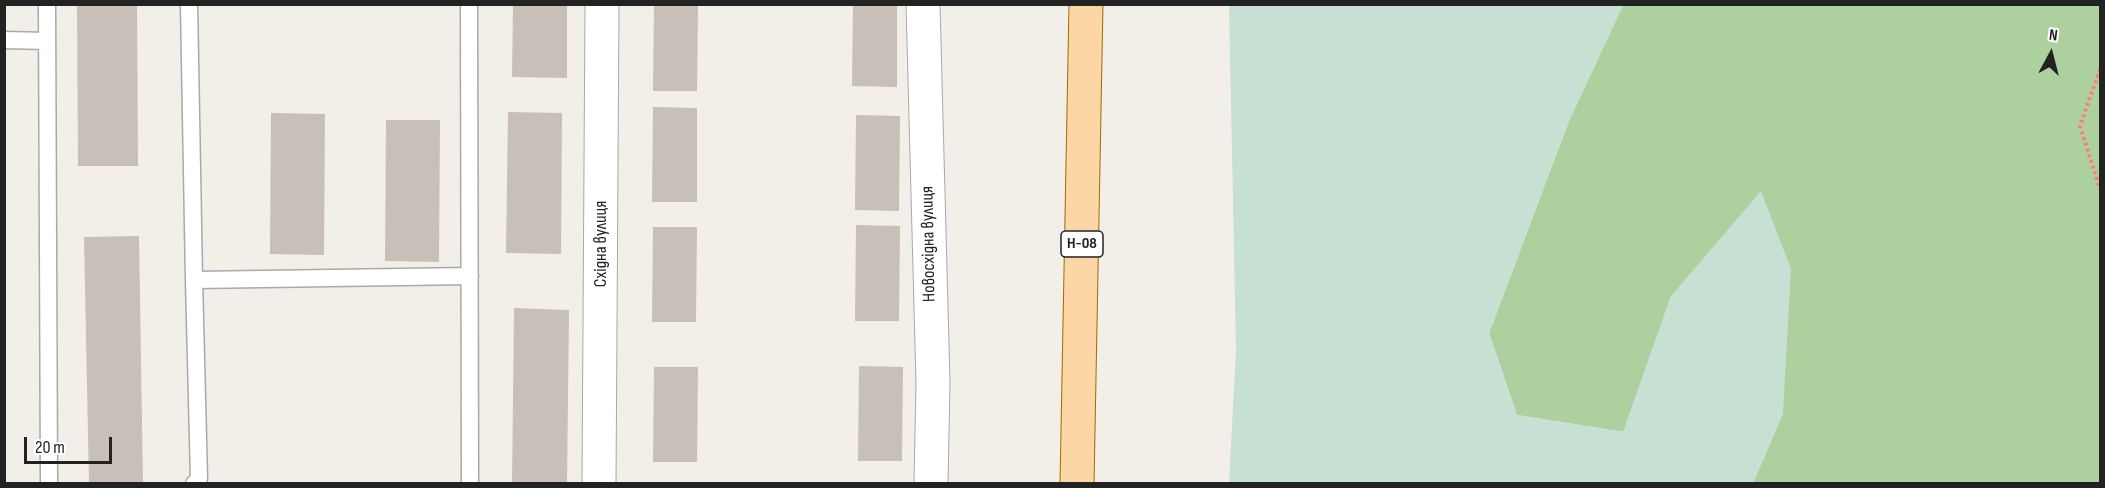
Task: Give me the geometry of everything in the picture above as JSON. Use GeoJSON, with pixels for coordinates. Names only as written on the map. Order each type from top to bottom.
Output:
{"type":"FeatureCollection","features":[{"type":"Feature","properties":{"kind":"main road","name":"Н-08"},"geometry":{"type":"LineString","coordinates":[[1077,483],[1086,4]]}},
{"type":"Feature","properties":{"kind":"street","name":"Східна вулиця"},"geometry":{"type":"LineString","coordinates":[[599,483],[602,4]]}},
{"type":"Feature","properties":{"kind":"street","name":"Новосхідна вулиця"},"geometry":{"type":"LineString","coordinates":[[923,4],[933,383],[931,483]]}},
{"type":"Feature","properties":{"kind":"lane"},"geometry":{"type":"LineString","coordinates":[[47,4],[49,483]]}},
{"type":"Feature","properties":{"kind":"lane"},"geometry":{"type":"LineString","coordinates":[[189,4],[199,479],[194,483]]}},
{"type":"Feature","properties":{"kind":"lane"},"geometry":{"type":"LineString","coordinates":[[470,4],[470,483]]}},
{"type":"Feature","properties":{"kind":"lane"},"geometry":{"type":"LineString","coordinates":[[4,40],[47,40]]}},
{"type":"Feature","properties":{"kind":"lane"},"geometry":{"type":"LineString","coordinates":[[194,280],[470,276]]}},
{"type":"Feature","properties":{"kind":"path"},"geometry":{"type":"LineString","coordinates":[[2100,69],[2080,126],[2100,189]]}},
{"type":"Feature","properties":{"kind":"green space"},"geometry":{"type":"Polygon","coordinates":[[[1229,5],[1623,5],[1569,121],[1489,333],[1517,415],[1623,432],[1671,296],[1761,191],[1791,269],[1783,413],[1753,483],[1229,483],[1236,350],[1229,5]]]}},
{"type":"Feature","properties":{"kind":"green space"},"geometry":{"type":"Polygon","coordinates":[[[1623,5],[2100,5],[2100,483],[1753,483],[1783,413],[1671,296],[1624,432],[1517,415],[1489,333],[1569,121],[1623,5]]]}},
{"type":"Feature","properties":{"kind":"building"},"geometry":{"type":"Polygon","coordinates":[[[77,4],[137,4],[138,166],[78,166],[77,4]]]}},
{"type":"Feature","properties":{"kind":"building"},"geometry":{"type":"Polygon","coordinates":[[[513,4],[567,4],[567,78],[512,77],[513,4]]]}},
{"type":"Feature","properties":{"kind":"building"},"geometry":{"type":"Polygon","coordinates":[[[654,4],[698,4],[697,91],[653,91],[654,4]]]}},
{"type":"Feature","properties":{"kind":"building"},"geometry":{"type":"Polygon","coordinates":[[[853,4],[897,4],[897,87],[852,86],[853,4]]]}},
{"type":"Feature","properties":{"kind":"building"},"geometry":{"type":"Polygon","coordinates":[[[653,107],[697,108],[697,202],[652,202],[653,107]]]}},
{"type":"Feature","properties":{"kind":"building"},"geometry":{"type":"Polygon","coordinates":[[[508,112],[562,113],[561,254],[506,253],[508,112]]]}},
{"type":"Feature","properties":{"kind":"building"},"geometry":{"type":"Polygon","coordinates":[[[271,113],[325,114],[324,255],[270,254],[271,113]]]}},
{"type":"Feature","properties":{"kind":"building"},"geometry":{"type":"Polygon","coordinates":[[[856,115],[900,116],[899,211],[855,210],[856,115]]]}},
{"type":"Feature","properties":{"kind":"building"},"geometry":{"type":"Polygon","coordinates":[[[386,120],[440,120],[439,262],[385,261],[386,120]]]}},
{"type":"Feature","properties":{"kind":"building"},"geometry":{"type":"Polygon","coordinates":[[[856,225],[900,226],[899,321],[855,321],[856,225]]]}},
{"type":"Feature","properties":{"kind":"building"},"geometry":{"type":"Polygon","coordinates":[[[653,227],[697,227],[696,322],[652,322],[653,227]]]}},
{"type":"Feature","properties":{"kind":"building"},"geometry":{"type":"Polygon","coordinates":[[[139,236],[143,484],[89,484],[84,237],[139,236]]]}},
{"type":"Feature","properties":{"kind":"building"},"geometry":{"type":"Polygon","coordinates":[[[514,308],[569,310],[567,484],[512,484],[514,308]]]}},
{"type":"Feature","properties":{"kind":"building"},"geometry":{"type":"Polygon","coordinates":[[[859,366],[903,367],[902,461],[858,461],[859,366]]]}},
{"type":"Feature","properties":{"kind":"building"},"geometry":{"type":"Polygon","coordinates":[[[654,367],[698,367],[697,462],[653,462],[654,367]]]}}]}
